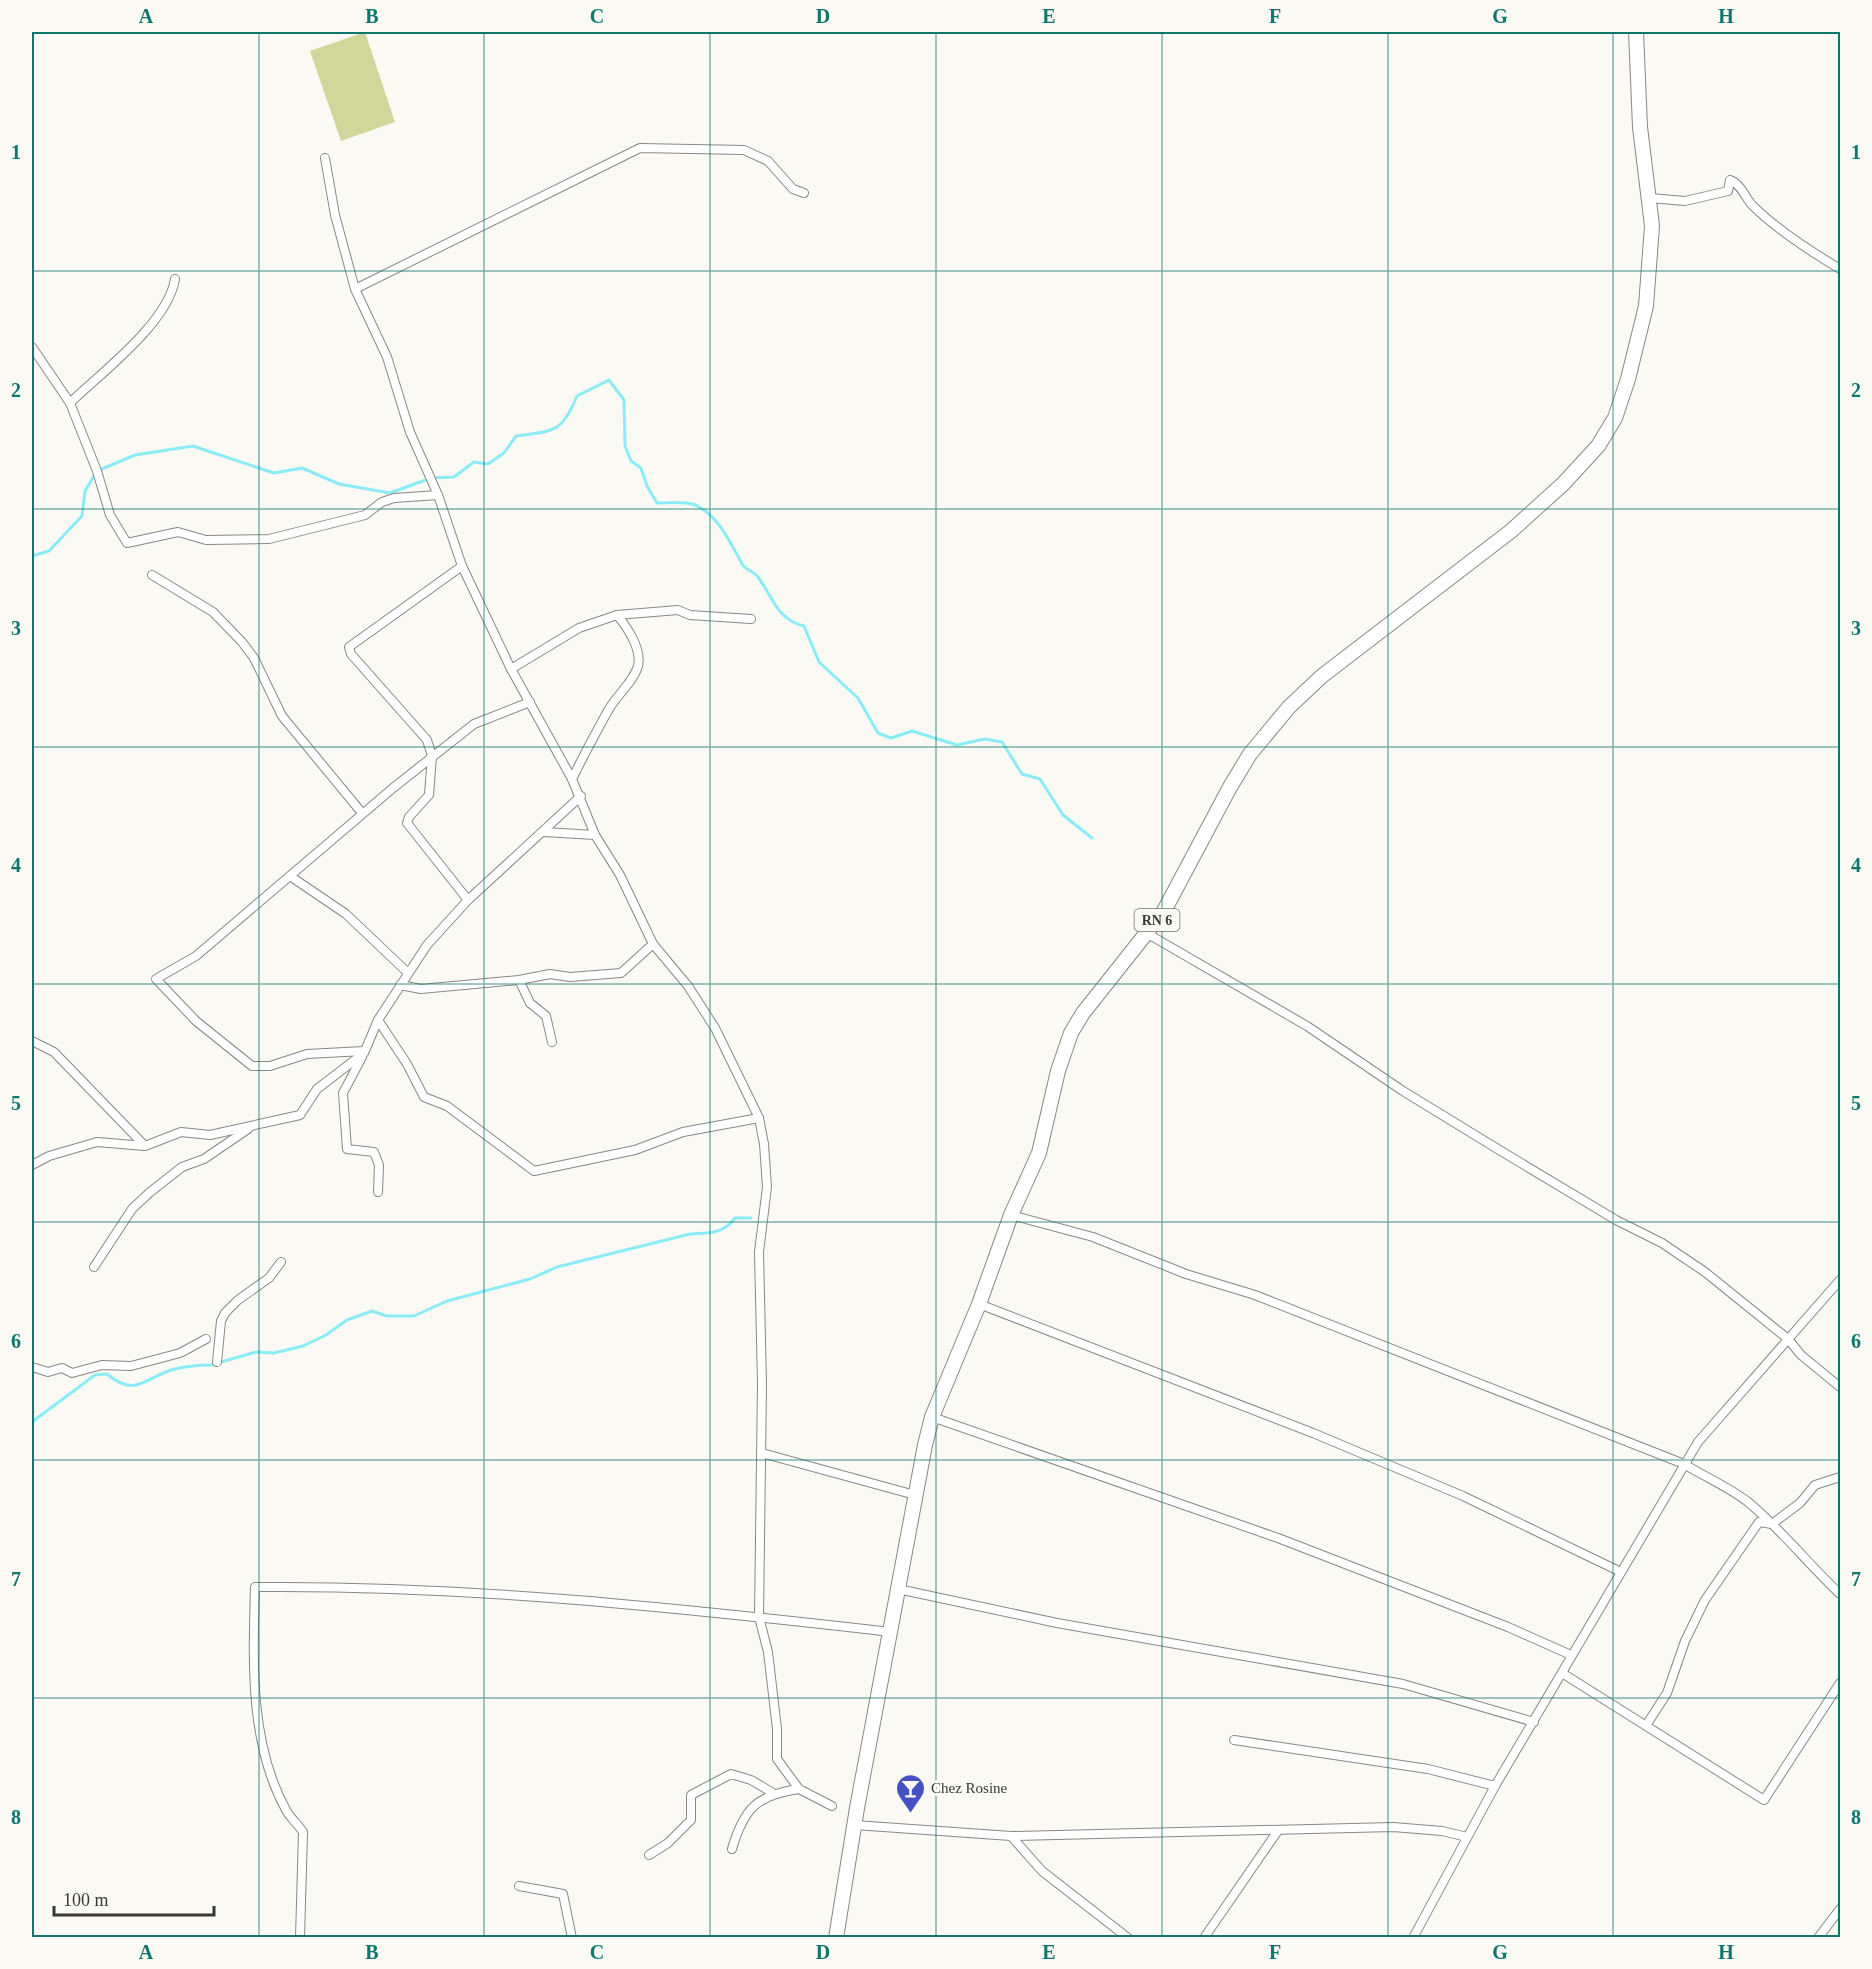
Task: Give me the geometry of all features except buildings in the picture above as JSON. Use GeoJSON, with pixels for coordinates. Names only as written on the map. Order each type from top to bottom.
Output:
{"type":"FeatureCollection","features":[{"type":"Feature","properties":{"kind":"main road","name":"RN 6"},"geometry":{"type":"LineString","coordinates":[[836,1938],[915,1495],[932,1417],[979,1304],[1011,1215],[1039,1153],[1058,1071],[1071,1033],[1083,1013],[1164,911],[1230,787],[1265,734],[1289,706],[1322,676],[1511,531],[1584,463],[1608,431],[1628,379],[1646,306],[1652,226],[1640,127],[1636,32]]}},
{"type":"Feature","properties":{"kind":"street"},"geometry":{"type":"LineString","coordinates":[[355,289],[640,148],[744,150],[768,161],[793,189],[804,193]]}},
{"type":"Feature","properties":{"kind":"street"},"geometry":{"type":"LineString","coordinates":[[325,158],[335,215],[355,289],[387,357],[410,432],[438,495],[462,566],[511,669],[572,779],[595,834],[620,875],[653,944],[688,986],[715,1028],[759,1118],[764,1144],[766,1187],[759,1252],[762,1453],[759,1617],[768,1652],[777,1729],[777,1759],[799,1789],[832,1806]]}},
{"type":"Feature","properties":{"kind":"street"},"geometry":{"type":"LineString","coordinates":[[1650,198],[1685,201],[1728,191],[1730,180],[1735,182],[1751,204],[1794,238],[1840,269]]}},
{"type":"Feature","properties":{"kind":"street"},"geometry":{"type":"LineString","coordinates":[[70,403],[158,316],[173,292],[175,279]]}},
{"type":"Feature","properties":{"kind":"street"},"geometry":{"type":"LineString","coordinates":[[32,346],[70,403],[97,471],[110,515],[127,543],[178,532],[206,540],[268,538],[365,515],[382,502],[394,498],[438,495]]}},
{"type":"Feature","properties":{"kind":"street"},"geometry":{"type":"LineString","coordinates":[[462,566],[349,647],[351,654],[419,728],[427,740],[432,756],[429,795],[409,817],[407,824],[468,900]]}},
{"type":"Feature","properties":{"kind":"street"},"geometry":{"type":"LineString","coordinates":[[152,575],[213,612],[242,642],[254,658],[282,716],[363,813]]}},
{"type":"Feature","properties":{"kind":"street"},"geometry":{"type":"LineString","coordinates":[[511,669],[579,628],[617,615],[678,610],[690,615],[751,619]]}},
{"type":"Feature","properties":{"kind":"street"},"geometry":{"type":"LineString","coordinates":[[572,779],[585,750],[596,737],[610,708],[638,667],[638,650],[617,615]]}},
{"type":"Feature","properties":{"kind":"street"},"geometry":{"type":"LineString","coordinates":[[364,1052],[307,1054],[270,1066],[252,1066],[196,1021],[156,979],[196,956],[363,813],[474,724],[530,702]]}},
{"type":"Feature","properties":{"kind":"street"},"geometry":{"type":"LineString","coordinates":[[378,1192],[379,1166],[374,1152],[346,1149],[344,1093],[378,1020],[427,945],[468,900],[544,832],[580,796]]}},
{"type":"Feature","properties":{"kind":"street"},"geometry":{"type":"LineString","coordinates":[[544,832],[595,834]]}},
{"type":"Feature","properties":{"kind":"street"},"geometry":{"type":"LineString","coordinates":[[290,876],[346,914],[408,973]]}},
{"type":"Feature","properties":{"kind":"street"},"geometry":{"type":"LineString","coordinates":[[1148,934],[1307,1026],[1402,1090],[1501,1151],[1616,1220],[1662,1243],[1705,1272],[1788,1339],[1801,1355],[1840,1387]]}},
{"type":"Feature","properties":{"kind":"street"},"geometry":{"type":"LineString","coordinates":[[400,985],[421,989],[519,980],[550,974],[570,977],[621,973],[653,944]]}},
{"type":"Feature","properties":{"kind":"street"},"geometry":{"type":"LineString","coordinates":[[519,980],[530,1003],[546,1017],[552,1042]]}},
{"type":"Feature","properties":{"kind":"street"},"geometry":{"type":"LineString","coordinates":[[378,1020],[407,1064],[424,1097],[447,1106],[534,1171],[635,1150],[683,1132],[759,1118]]}},
{"type":"Feature","properties":{"kind":"street"},"geometry":{"type":"LineString","coordinates":[[32,1041],[54,1052],[145,1146]]}},
{"type":"Feature","properties":{"kind":"street"},"geometry":{"type":"LineString","coordinates":[[32,1165],[67,1149],[97,1142],[145,1146],[181,1132],[210,1135],[300,1115],[316,1089],[364,1052]]}},
{"type":"Feature","properties":{"kind":"street"},"geometry":{"type":"LineString","coordinates":[[94,1267],[132,1209],[149,1193],[182,1167],[204,1159],[256,1124]]}},
{"type":"Feature","properties":{"kind":"street"},"geometry":{"type":"LineString","coordinates":[[1011,1215],[1093,1237],[1186,1274],[1255,1295],[1684,1464],[1738,1495],[1772,1524],[1840,1594]]}},
{"type":"Feature","properties":{"kind":"street"},"geometry":{"type":"LineString","coordinates":[[217,1362],[220,1321],[225,1313],[238,1300],[269,1278],[281,1262]]}},
{"type":"Feature","properties":{"kind":"street"},"geometry":{"type":"LineString","coordinates":[[1413,1938],[1495,1786],[1698,1442],[1840,1280]]}},
{"type":"Feature","properties":{"kind":"street"},"geometry":{"type":"LineString","coordinates":[[979,1304],[1313,1433],[1463,1496],[1621,1572]]}},
{"type":"Feature","properties":{"kind":"street"},"geometry":{"type":"LineString","coordinates":[[32,1367],[48,1372],[62,1368],[72,1373],[102,1365],[131,1366],[180,1353],[206,1339]]}},
{"type":"Feature","properties":{"kind":"street"},"geometry":{"type":"LineString","coordinates":[[932,1417],[1278,1538],[1508,1627],[1571,1654]]}},
{"type":"Feature","properties":{"kind":"street"},"geometry":{"type":"LineString","coordinates":[[762,1453],[915,1495]]}},
{"type":"Feature","properties":{"kind":"street"},"geometry":{"type":"LineString","coordinates":[[1647,1724],[1667,1693],[1685,1641],[1706,1600],[1759,1522],[1772,1524],[1800,1503],[1815,1485],[1840,1477]]}},
{"type":"Feature","properties":{"kind":"street"},"geometry":{"type":"LineString","coordinates":[[300,1938],[303,1832],[287,1812],[265,1756],[253,1653],[255,1587],[453,1591],[614,1601],[891,1632]]}},
{"type":"Feature","properties":{"kind":"street"},"geometry":{"type":"LineString","coordinates":[[898,1589],[1057,1623],[1403,1684],[1534,1722]]}},
{"type":"Feature","properties":{"kind":"street"},"geometry":{"type":"LineString","coordinates":[[1562,1673],[1647,1724],[1752,1795],[1764,1800],[1840,1683]]}},
{"type":"Feature","properties":{"kind":"street"},"geometry":{"type":"LineString","coordinates":[[1234,1740],[1428,1769],[1495,1786]]}},
{"type":"Feature","properties":{"kind":"street"},"geometry":{"type":"LineString","coordinates":[[650,1855],[668,1843],[691,1820],[691,1795],[721,1779],[731,1774],[752,1780],[773,1793]]}},
{"type":"Feature","properties":{"kind":"street"},"geometry":{"type":"LineString","coordinates":[[732,1849],[740,1823],[747,1810],[773,1793],[799,1789]]}},
{"type":"Feature","properties":{"kind":"street"},"geometry":{"type":"LineString","coordinates":[[855,1825],[1011,1836],[1277,1832],[1393,1827],[1442,1831],[1467,1837]]}},
{"type":"Feature","properties":{"kind":"street"},"geometry":{"type":"LineString","coordinates":[[1204,1938],[1277,1832]]}},
{"type":"Feature","properties":{"kind":"street"},"geometry":{"type":"LineString","coordinates":[[1011,1836],[1042,1871],[1128,1938]]}},
{"type":"Feature","properties":{"kind":"street"},"geometry":{"type":"LineString","coordinates":[[519,1886],[563,1894],[572,1938]]}},
{"type":"Feature","properties":{"kind":"street"},"geometry":{"type":"LineString","coordinates":[[1818,1938],[1840,1909]]}},
{"type":"Feature","properties":{"kind":"green space"},"geometry":{"type":"Polygon","coordinates":[[[365,32],[395,122],[341,141],[310,51],[365,32]]]}},
{"type":"Feature","properties":{"kind":"waterway"},"geometry":{"type":"LineString","coordinates":[[32,556],[49,551],[82,516],[85,491],[97,471],[135,455],[193,446],[274,473],[302,468],[339,484],[390,493],[431,478],[454,477],[474,462],[488,464],[504,453],[516,436],[548,431],[561,424],[577,396],[609,380],[624,400],[625,446],[631,461],[641,468],[647,486],[657,503],[695,505],[717,522],[742,565],[758,577],[777,607],[788,619],[804,626],[819,662],[858,698],[878,733],[891,738],[912,731],[957,745],[985,739],[1002,742],[1022,774],[1040,779],[1063,815],[1092,838]]}},
{"type":"Feature","properties":{"kind":"waterway"},"geometry":{"type":"LineString","coordinates":[[221,1362],[256,1352],[274,1353],[303,1346],[326,1335],[347,1320],[372,1311],[387,1316],[414,1316],[447,1301],[530,1279],[557,1267],[690,1234],[715,1232],[726,1227],[735,1218],[751,1218]]}},
{"type":"Feature","properties":{"kind":"waterway"},"geometry":{"type":"LineString","coordinates":[[32,1422],[95,1375],[107,1374],[117,1381],[134,1386],[175,1369],[212,1365]]}},
{"type":"Feature","properties":{"kind":"place","name":"Chez Rosine"},"geometry":{"type":"Point","coordinates":[910,1814]}}]}
